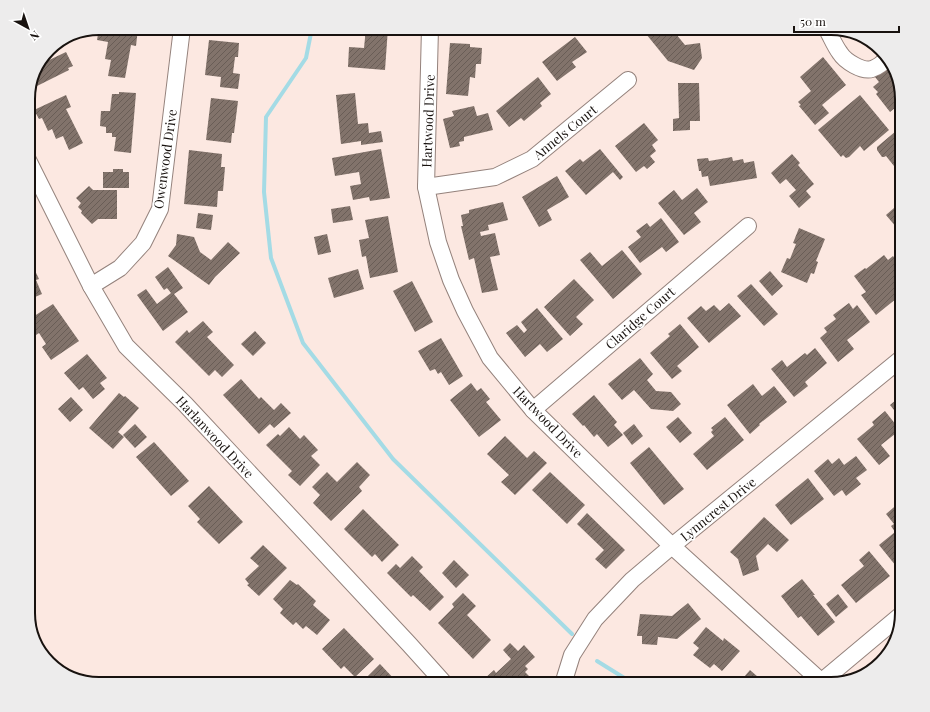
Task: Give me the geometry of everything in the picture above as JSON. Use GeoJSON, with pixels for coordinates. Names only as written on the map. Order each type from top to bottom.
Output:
{"type":"FeatureCollection","features":[{"type":"Feature","properties":{"kind":"street","name":"Owenwood Drive"},"geometry":{"type":"LineString","coordinates":[[91,286],[120,268],[143,243],[160,209],[181,35]]}},
{"type":"Feature","properties":{"kind":"street","name":"Hartwood Drive"},"geometry":{"type":"LineString","coordinates":[[430,35],[426,188],[438,242],[451,280],[465,311],[490,358],[533,410],[672,546],[815,677]]}},
{"type":"Feature","properties":{"kind":"street"},"geometry":{"type":"LineString","coordinates":[[830,35],[840,54],[850,63],[862,68],[870,69],[881,65],[883,63]]}},
{"type":"Feature","properties":{"kind":"street","name":"Annels Court"},"geometry":{"type":"LineString","coordinates":[[426,188],[495,177],[532,159],[628,80]]}},
{"type":"Feature","properties":{"kind":"street","name":"Harlanwood Drive"},"geometry":{"type":"LineString","coordinates":[[35,174],[91,286],[126,346],[185,404],[439,677]]}},
{"type":"Feature","properties":{"kind":"street","name":"Claridge Court"},"geometry":{"type":"LineString","coordinates":[[533,410],[748,226]]}},
{"type":"Feature","properties":{"kind":"street","name":"Lynncrest Drive"},"geometry":{"type":"LineString","coordinates":[[565,677],[572,655],[595,619],[632,580],[895,364]]}},
{"type":"Feature","properties":{"kind":"street"},"geometry":{"type":"LineString","coordinates":[[829,677],[894,621]]}},
{"type":"Feature","properties":{"kind":"building"},"geometry":{"type":"Polygon","coordinates":[[[99,35],[137,35],[136,46],[131,45],[125,78],[108,76],[111,60],[105,59],[108,42],[97,40],[99,35]]]}},
{"type":"Feature","properties":{"kind":"building"},"geometry":{"type":"Polygon","coordinates":[[[365,35],[388,35],[385,70],[348,67],[349,47],[364,48],[365,35]]]}},
{"type":"Feature","properties":{"kind":"building"},"geometry":{"type":"Polygon","coordinates":[[[647,35],[677,35],[685,45],[700,43],[702,58],[694,70],[668,61],[647,35]]]}},
{"type":"Feature","properties":{"kind":"building"},"geometry":{"type":"Polygon","coordinates":[[[575,37],[587,52],[572,62],[576,67],[557,81],[542,62],[575,37]]]}},
{"type":"Feature","properties":{"kind":"building"},"geometry":{"type":"Polygon","coordinates":[[[209,40],[239,43],[238,57],[235,57],[233,73],[240,74],[238,89],[220,87],[221,77],[205,75],[209,40]]]}},
{"type":"Feature","properties":{"kind":"building"},"geometry":{"type":"Polygon","coordinates":[[[450,43],[470,44],[470,47],[482,48],[481,64],[476,64],[475,78],[470,77],[468,96],[446,94],[450,43]]]}},
{"type":"Feature","properties":{"kind":"building"},"geometry":{"type":"Polygon","coordinates":[[[66,52],[73,66],[68,68],[69,70],[36,86],[42,71],[48,61],[66,52]]]}},
{"type":"Feature","properties":{"kind":"building"},"geometry":{"type":"Polygon","coordinates":[[[823,57],[846,85],[822,105],[829,113],[815,125],[799,106],[801,105],[798,102],[811,91],[800,77],[823,57]]]}},
{"type":"Feature","properties":{"kind":"building"},"geometry":{"type":"Polygon","coordinates":[[[886,68],[893,83],[895,99],[895,108],[890,112],[876,94],[878,92],[873,87],[879,82],[875,77],[886,68]]]}},
{"type":"Feature","properties":{"kind":"building"},"geometry":{"type":"Polygon","coordinates":[[[538,77],[551,94],[540,103],[542,106],[524,121],[521,118],[509,127],[496,111],[538,77]]]}},
{"type":"Feature","properties":{"kind":"building"},"geometry":{"type":"Polygon","coordinates":[[[678,83],[699,83],[700,121],[690,121],[690,130],[673,131],[673,119],[679,118],[678,83]]]}},
{"type":"Feature","properties":{"kind":"building"},"geometry":{"type":"Polygon","coordinates":[[[119,92],[136,93],[131,153],[114,151],[116,137],[112,137],[112,133],[106,133],[106,127],[100,126],[101,111],[110,111],[112,94],[119,94],[119,92]]]}},
{"type":"Feature","properties":{"kind":"building"},"geometry":{"type":"Polygon","coordinates":[[[355,93],[358,124],[368,123],[369,133],[381,131],[383,142],[361,145],[361,141],[341,144],[336,95],[355,93]]]}},
{"type":"Feature","properties":{"kind":"building"},"geometry":{"type":"Polygon","coordinates":[[[66,95],[71,107],[66,109],[83,143],[69,150],[63,136],[56,139],[52,129],[48,131],[42,118],[39,119],[35,110],[66,95]]]}},
{"type":"Feature","properties":{"kind":"building"},"geometry":{"type":"Polygon","coordinates":[[[860,95],[889,130],[864,151],[860,146],[849,157],[846,158],[843,155],[841,157],[818,130],[860,95]]]}},
{"type":"Feature","properties":{"kind":"building"},"geometry":{"type":"Polygon","coordinates":[[[211,98],[238,101],[234,133],[232,133],[231,143],[206,140],[211,98]]]}},
{"type":"Feature","properties":{"kind":"building"},"geometry":{"type":"Polygon","coordinates":[[[474,106],[477,116],[488,113],[493,130],[464,137],[464,141],[459,142],[460,146],[450,148],[443,119],[454,116],[452,111],[474,106]]]}},
{"type":"Feature","properties":{"kind":"building"},"geometry":{"type":"Polygon","coordinates":[[[644,123],[658,140],[652,145],[656,151],[650,156],[655,162],[647,169],[644,166],[636,172],[615,146],[644,123]]]}},
{"type":"Feature","properties":{"kind":"building"},"geometry":{"type":"Polygon","coordinates":[[[895,132],[895,167],[886,156],[882,157],[877,150],[877,147],[895,132]]]}},
{"type":"Feature","properties":{"kind":"building"},"geometry":{"type":"Polygon","coordinates":[[[381,149],[390,198],[370,201],[369,197],[353,200],[350,186],[361,184],[359,172],[335,176],[332,158],[381,149]]]}},
{"type":"Feature","properties":{"kind":"building"},"geometry":{"type":"Polygon","coordinates":[[[600,149],[623,177],[620,180],[613,172],[586,195],[565,171],[580,159],[583,162],[600,149]]]}},
{"type":"Feature","properties":{"kind":"building"},"geometry":{"type":"Polygon","coordinates":[[[189,150],[222,154],[221,167],[225,167],[223,191],[218,191],[217,207],[184,204],[189,150]]]}},
{"type":"Feature","properties":{"kind":"building"},"geometry":{"type":"Polygon","coordinates":[[[792,154],[800,163],[798,165],[814,184],[806,191],[811,197],[799,208],[789,196],[796,190],[786,179],[780,184],[771,173],[792,154]]]}},
{"type":"Feature","properties":{"kind":"building"},"geometry":{"type":"Polygon","coordinates":[[[732,157],[733,161],[743,159],[744,163],[754,161],[757,178],[710,186],[708,176],[702,177],[701,171],[699,171],[697,159],[708,158],[709,161],[732,157]]]}},
{"type":"Feature","properties":{"kind":"building"},"geometry":{"type":"Polygon","coordinates":[[[113,169],[123,169],[123,172],[129,172],[129,188],[103,188],[103,172],[113,172],[113,169]]]}},
{"type":"Feature","properties":{"kind":"building"},"geometry":{"type":"Polygon","coordinates":[[[557,176],[569,197],[547,210],[552,220],[539,227],[522,197],[557,176]]]}},
{"type":"Feature","properties":{"kind":"building"},"geometry":{"type":"Polygon","coordinates":[[[89,186],[93,190],[117,190],[117,219],[98,219],[92,224],[81,213],[82,211],[78,207],[81,203],[76,198],[89,186]]]}},
{"type":"Feature","properties":{"kind":"building"},"geometry":{"type":"Polygon","coordinates":[[[697,188],[708,202],[694,213],[701,222],[684,235],[658,203],[674,190],[682,200],[697,188]]]}},
{"type":"Feature","properties":{"kind":"building"},"geometry":{"type":"Polygon","coordinates":[[[503,202],[508,220],[488,225],[489,230],[480,232],[481,236],[495,233],[500,255],[490,257],[498,290],[482,293],[474,258],[469,260],[461,226],[463,226],[461,215],[469,213],[469,210],[503,202]]]}},
{"type":"Feature","properties":{"kind":"building"},"geometry":{"type":"Polygon","coordinates":[[[350,206],[353,220],[333,223],[331,209],[350,206]]]}},
{"type":"Feature","properties":{"kind":"building"},"geometry":{"type":"Polygon","coordinates":[[[895,207],[895,226],[886,215],[895,207]]]}},
{"type":"Feature","properties":{"kind":"building"},"geometry":{"type":"Polygon","coordinates":[[[198,213],[213,215],[211,230],[196,228],[198,213]]]}},
{"type":"Feature","properties":{"kind":"building"},"geometry":{"type":"Polygon","coordinates":[[[388,216],[398,272],[370,278],[366,256],[362,257],[359,240],[369,238],[365,220],[388,216]]]}},
{"type":"Feature","properties":{"kind":"building"},"geometry":{"type":"Polygon","coordinates":[[[661,218],[679,242],[666,252],[662,247],[640,263],[628,247],[641,237],[636,231],[647,223],[650,227],[661,218]]]}},
{"type":"Feature","properties":{"kind":"building"},"geometry":{"type":"Polygon","coordinates":[[[799,228],[825,239],[816,261],[818,262],[814,274],[811,273],[807,283],[781,272],[787,258],[790,259],[796,244],[793,243],[799,228]]]}},
{"type":"Feature","properties":{"kind":"building"},"geometry":{"type":"Polygon","coordinates":[[[177,234],[194,237],[200,252],[211,260],[228,242],[240,253],[215,277],[209,285],[168,256],[176,245],[177,234]]]}},
{"type":"Feature","properties":{"kind":"building"},"geometry":{"type":"Polygon","coordinates":[[[327,234],[331,252],[318,255],[314,237],[327,234]]]}},
{"type":"Feature","properties":{"kind":"building"},"geometry":{"type":"Polygon","coordinates":[[[622,250],[642,274],[613,299],[580,260],[590,252],[602,266],[622,250]]]}},
{"type":"Feature","properties":{"kind":"building"},"geometry":{"type":"Polygon","coordinates":[[[884,255],[888,260],[893,256],[895,258],[895,300],[876,315],[861,295],[866,292],[854,276],[865,268],[866,269],[884,255]]]}},
{"type":"Feature","properties":{"kind":"building"},"geometry":{"type":"Polygon","coordinates":[[[168,267],[183,288],[174,294],[188,312],[163,331],[137,295],[146,289],[157,304],[171,293],[167,288],[164,290],[155,277],[168,267]]]}},
{"type":"Feature","properties":{"kind":"building"},"geometry":{"type":"Polygon","coordinates":[[[358,269],[364,289],[334,298],[328,278],[358,269]]]}},
{"type":"Feature","properties":{"kind":"building"},"geometry":{"type":"Polygon","coordinates":[[[35,271],[39,279],[36,280],[42,294],[35,297],[35,271]]]}},
{"type":"Feature","properties":{"kind":"building"},"geometry":{"type":"Polygon","coordinates":[[[770,271],[783,286],[772,296],[759,281],[770,271]]]}},
{"type":"Feature","properties":{"kind":"building"},"geometry":{"type":"Polygon","coordinates":[[[574,279],[594,300],[576,317],[583,324],[570,336],[544,307],[574,279]]]}},
{"type":"Feature","properties":{"kind":"building"},"geometry":{"type":"Polygon","coordinates":[[[412,281],[433,322],[415,332],[393,291],[412,281]]]}},
{"type":"Feature","properties":{"kind":"building"},"geometry":{"type":"Polygon","coordinates":[[[751,284],[778,314],[764,326],[737,296],[751,284]]]}},
{"type":"Feature","properties":{"kind":"building"},"geometry":{"type":"Polygon","coordinates":[[[729,303],[741,316],[709,343],[687,318],[701,306],[706,311],[714,305],[720,311],[729,303]]]}},
{"type":"Feature","properties":{"kind":"building"},"geometry":{"type":"Polygon","coordinates":[[[849,303],[853,309],[857,305],[870,322],[847,340],[854,349],[838,362],[820,338],[827,332],[824,328],[836,319],[833,315],[849,303]]]}},
{"type":"Feature","properties":{"kind":"building"},"geometry":{"type":"Polygon","coordinates":[[[53,304],[79,341],[51,360],[42,347],[46,344],[39,333],[36,335],[35,334],[35,316],[53,304]]]}},
{"type":"Feature","properties":{"kind":"building"},"geometry":{"type":"Polygon","coordinates":[[[537,308],[563,339],[547,352],[540,344],[525,357],[506,333],[517,325],[524,333],[527,330],[521,322],[537,308]]]}},
{"type":"Feature","properties":{"kind":"building"},"geometry":{"type":"Polygon","coordinates":[[[203,321],[213,332],[207,337],[234,365],[222,377],[215,370],[209,376],[175,342],[187,330],[189,333],[203,321]]]}},
{"type":"Feature","properties":{"kind":"building"},"geometry":{"type":"Polygon","coordinates":[[[680,324],[699,347],[677,366],[682,371],[672,379],[650,353],[670,336],[668,334],[680,324]]]}},
{"type":"Feature","properties":{"kind":"building"},"geometry":{"type":"Polygon","coordinates":[[[255,331],[266,343],[253,356],[241,344],[255,331]]]}},
{"type":"Feature","properties":{"kind":"building"},"geometry":{"type":"Polygon","coordinates":[[[441,338],[463,376],[449,385],[441,372],[438,374],[435,369],[430,371],[418,351],[441,338]]]}},
{"type":"Feature","properties":{"kind":"building"},"geometry":{"type":"Polygon","coordinates":[[[815,348],[827,363],[805,382],[808,386],[794,397],[771,369],[782,360],[787,367],[805,353],[807,355],[815,348]]]}},
{"type":"Feature","properties":{"kind":"building"},"geometry":{"type":"Polygon","coordinates":[[[87,354],[107,378],[100,383],[105,389],[93,399],[83,387],[79,390],[64,373],[87,354]]]}},
{"type":"Feature","properties":{"kind":"building"},"geometry":{"type":"Polygon","coordinates":[[[640,358],[653,374],[647,380],[656,391],[671,392],[681,404],[673,411],[651,409],[634,390],[622,400],[608,384],[640,358]]]}},
{"type":"Feature","properties":{"kind":"building"},"geometry":{"type":"Polygon","coordinates":[[[241,379],[259,399],[261,397],[274,410],[281,403],[291,413],[274,428],[270,424],[259,434],[223,395],[241,379]]]}},
{"type":"Feature","properties":{"kind":"building"},"geometry":{"type":"Polygon","coordinates":[[[471,383],[477,391],[481,388],[490,399],[486,402],[501,420],[479,437],[450,400],[471,383]]]}},
{"type":"Feature","properties":{"kind":"building"},"geometry":{"type":"Polygon","coordinates":[[[753,384],[762,396],[774,386],[787,402],[759,424],[760,425],[750,434],[727,405],[753,384]]]}},
{"type":"Feature","properties":{"kind":"building"},"geometry":{"type":"Polygon","coordinates":[[[119,393],[139,408],[118,432],[124,437],[113,449],[89,428],[119,393]]]}},
{"type":"Feature","properties":{"kind":"building"},"geometry":{"type":"Polygon","coordinates":[[[594,395],[617,422],[614,425],[623,435],[608,447],[597,434],[594,437],[572,414],[594,395]]]}},
{"type":"Feature","properties":{"kind":"building"},"geometry":{"type":"Polygon","coordinates":[[[71,397],[83,410],[70,422],[58,409],[71,397]]]}},
{"type":"Feature","properties":{"kind":"building"},"geometry":{"type":"Polygon","coordinates":[[[895,401],[895,411],[890,405],[895,401]]]}},
{"type":"Feature","properties":{"kind":"building"},"geometry":{"type":"Polygon","coordinates":[[[885,411],[895,424],[895,434],[881,445],[890,456],[879,465],[857,439],[874,425],[872,422],[885,411]]]}},
{"type":"Feature","properties":{"kind":"building"},"geometry":{"type":"Polygon","coordinates":[[[678,417],[692,433],[680,443],[666,427],[678,417]]]}},
{"type":"Feature","properties":{"kind":"building"},"geometry":{"type":"Polygon","coordinates":[[[725,417],[744,440],[707,470],[693,454],[714,436],[711,432],[713,430],[711,428],[725,417]]]}},
{"type":"Feature","properties":{"kind":"building"},"geometry":{"type":"Polygon","coordinates":[[[135,424],[147,437],[135,448],[123,435],[135,424]]]}},
{"type":"Feature","properties":{"kind":"building"},"geometry":{"type":"Polygon","coordinates":[[[634,424],[643,436],[632,445],[623,433],[634,424]]]}},
{"type":"Feature","properties":{"kind":"building"},"geometry":{"type":"Polygon","coordinates":[[[289,427],[300,439],[304,435],[318,450],[311,456],[320,465],[300,486],[288,475],[292,471],[266,445],[278,434],[280,436],[289,427]]]}},
{"type":"Feature","properties":{"kind":"building"},"geometry":{"type":"Polygon","coordinates":[[[505,436],[527,458],[534,451],[547,463],[515,495],[501,482],[509,475],[487,454],[505,436]]]}},
{"type":"Feature","properties":{"kind":"building"},"geometry":{"type":"Polygon","coordinates":[[[154,442],[189,481],[171,496],[136,457],[154,442]]]}},
{"type":"Feature","properties":{"kind":"building"},"geometry":{"type":"Polygon","coordinates":[[[649,447],[684,489],[664,505],[630,463],[649,447]]]}},
{"type":"Feature","properties":{"kind":"building"},"geometry":{"type":"Polygon","coordinates":[[[856,456],[867,470],[856,478],[861,484],[846,496],[842,490],[834,496],[814,471],[828,459],[832,464],[839,458],[844,465],[856,456]]]}},
{"type":"Feature","properties":{"kind":"building"},"geometry":{"type":"Polygon","coordinates":[[[357,462],[370,475],[359,487],[362,491],[331,521],[313,503],[320,495],[312,487],[327,472],[337,482],[357,462]]]}},
{"type":"Feature","properties":{"kind":"building"},"geometry":{"type":"Polygon","coordinates":[[[550,472],[585,505],[567,524],[532,490],[550,472]]]}},
{"type":"Feature","properties":{"kind":"building"},"geometry":{"type":"Polygon","coordinates":[[[808,478],[824,499],[791,525],[775,505],[808,478]]]}},
{"type":"Feature","properties":{"kind":"building"},"geometry":{"type":"Polygon","coordinates":[[[209,486],[243,522],[219,544],[197,522],[200,519],[188,506],[209,486]]]}},
{"type":"Feature","properties":{"kind":"building"},"geometry":{"type":"Polygon","coordinates":[[[895,506],[895,532],[891,526],[894,524],[886,514],[895,506]]]}},
{"type":"Feature","properties":{"kind":"building"},"geometry":{"type":"Polygon","coordinates":[[[363,509],[399,545],[382,562],[375,554],[372,557],[344,529],[363,509]]]}},
{"type":"Feature","properties":{"kind":"building"},"geometry":{"type":"Polygon","coordinates":[[[587,513],[625,550],[606,569],[595,559],[604,550],[577,524],[587,513]]]}},
{"type":"Feature","properties":{"kind":"building"},"geometry":{"type":"Polygon","coordinates":[[[764,517],[789,540],[777,552],[768,544],[756,556],[759,570],[743,576],[738,559],[730,552],[764,517]]]}},
{"type":"Feature","properties":{"kind":"building"},"geometry":{"type":"Polygon","coordinates":[[[895,532],[895,565],[879,545],[895,532]]]}},
{"type":"Feature","properties":{"kind":"building"},"geometry":{"type":"Polygon","coordinates":[[[263,545],[287,568],[259,596],[247,585],[249,584],[245,579],[259,566],[250,558],[263,545]]]}},
{"type":"Feature","properties":{"kind":"building"},"geometry":{"type":"Polygon","coordinates":[[[869,551],[890,576],[856,603],[841,585],[864,566],[859,560],[869,551]]]}},
{"type":"Feature","properties":{"kind":"building"},"geometry":{"type":"Polygon","coordinates":[[[412,556],[423,567],[419,571],[444,597],[430,611],[413,595],[411,597],[387,573],[396,564],[400,568],[412,556]]]}},
{"type":"Feature","properties":{"kind":"building"},"geometry":{"type":"Polygon","coordinates":[[[454,560],[469,575],[456,588],[442,573],[454,560]]]}},
{"type":"Feature","properties":{"kind":"building"},"geometry":{"type":"Polygon","coordinates":[[[802,579],[835,622],[818,636],[801,616],[798,618],[781,596],[802,579]]]}},
{"type":"Feature","properties":{"kind":"building"},"geometry":{"type":"Polygon","coordinates":[[[290,580],[297,585],[298,584],[316,601],[313,605],[330,620],[317,635],[306,626],[303,629],[296,622],[293,625],[280,613],[283,609],[273,599],[290,580]]]}},
{"type":"Feature","properties":{"kind":"building"},"geometry":{"type":"Polygon","coordinates":[[[463,593],[476,606],[467,615],[491,640],[473,659],[438,623],[454,607],[452,604],[463,593]]]}},
{"type":"Feature","properties":{"kind":"building"},"geometry":{"type":"Polygon","coordinates":[[[838,594],[848,607],[836,617],[826,604],[838,594]]]}},
{"type":"Feature","properties":{"kind":"building"},"geometry":{"type":"Polygon","coordinates":[[[688,603],[701,619],[677,639],[658,637],[657,645],[642,644],[642,636],[637,636],[640,614],[672,616],[688,603]]]}},
{"type":"Feature","properties":{"kind":"building"},"geometry":{"type":"Polygon","coordinates":[[[706,627],[723,641],[724,638],[740,651],[722,671],[714,664],[710,668],[693,655],[699,648],[693,643],[706,627]]]}},
{"type":"Feature","properties":{"kind":"building"},"geometry":{"type":"Polygon","coordinates":[[[344,628],[374,659],[355,677],[344,666],[341,669],[322,649],[344,628]]]}},
{"type":"Feature","properties":{"kind":"building"},"geometry":{"type":"Polygon","coordinates":[[[510,643],[518,651],[524,645],[535,657],[525,666],[528,669],[525,672],[530,677],[486,677],[494,670],[496,673],[511,659],[503,650],[510,643]]]}},
{"type":"Feature","properties":{"kind":"building"},"geometry":{"type":"Polygon","coordinates":[[[380,664],[392,677],[367,677],[380,664]]]}},
{"type":"Feature","properties":{"kind":"building"},"geometry":{"type":"Polygon","coordinates":[[[750,670],[758,677],[744,677],[750,670]]]}},
{"type":"Feature","properties":{"kind":"waterway"},"geometry":{"type":"LineString","coordinates":[[311,35],[306,58],[266,117],[264,192],[271,258],[303,343],[393,459],[572,634]]}},
{"type":"Feature","properties":{"kind":"waterway"},"geometry":{"type":"LineString","coordinates":[[597,661],[623,677]]}}]}
